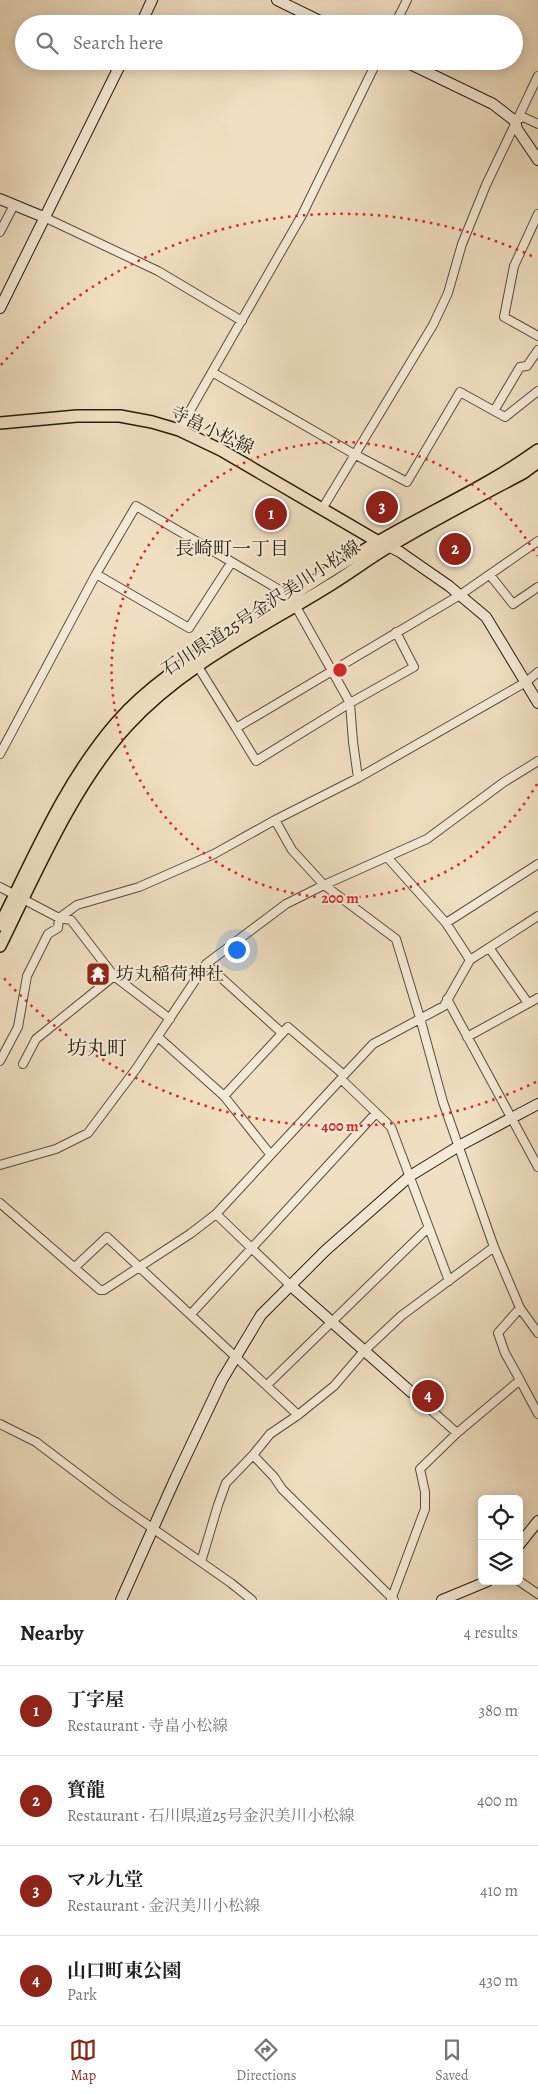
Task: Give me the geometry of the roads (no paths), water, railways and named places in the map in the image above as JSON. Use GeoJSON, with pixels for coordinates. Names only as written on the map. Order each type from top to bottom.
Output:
{"type":"FeatureCollection","features":[{"type":"Feature","properties":{"kind":"main road","name":"寺畠小松線"},"geometry":{"type":"LineString","coordinates":[[0,422],[77,416],[120,416],[152,422],[179,430],[221,450],[383,544]]}},
{"type":"Feature","properties":{"kind":"main road"},"geometry":{"type":"LineString","coordinates":[[383,544],[538,450]]}},
{"type":"Feature","properties":{"kind":"main road","name":"石川県道25号金沢美川小松線"},"geometry":{"type":"LineString","coordinates":[[0,946],[19,896],[62,820],[100,760],[128,725],[153,700],[197,666],[293,601],[331,585],[383,544],[523,473],[538,462]]}},
{"type":"Feature","properties":{"kind":"main road"},"geometry":{"type":"LineString","coordinates":[[0,925],[19,896],[51,820],[90,755],[118,721],[150,690],[192,658],[293,601]]}},
{"type":"Feature","properties":{"kind":"street"},"geometry":{"type":"LineString","coordinates":[[145,15],[152,0]]}},
{"type":"Feature","properties":{"kind":"street"},"geometry":{"type":"LineString","coordinates":[[277,0],[308,15]]}},
{"type":"Feature","properties":{"kind":"street"},"geometry":{"type":"LineString","coordinates":[[400,15],[407,0]]}},
{"type":"Feature","properties":{"kind":"street"},"geometry":{"type":"LineString","coordinates":[[0,308],[118,70]]}},
{"type":"Feature","properties":{"kind":"street"},"geometry":{"type":"LineString","coordinates":[[179,430],[302,215],[373,70]]}},
{"type":"Feature","properties":{"kind":"street"},"geometry":{"type":"LineString","coordinates":[[423,70],[493,104],[515,121],[517,129],[538,160]]}},
{"type":"Feature","properties":{"kind":"street"},"geometry":{"type":"LineString","coordinates":[[322,509],[433,325],[448,293],[462,244],[486,185],[538,76]]}},
{"type":"Feature","properties":{"kind":"street"},"geometry":{"type":"LineString","coordinates":[[515,121],[523,117],[538,124]]}},
{"type":"Feature","properties":{"kind":"street"},"geometry":{"type":"LineString","coordinates":[[0,198],[158,271],[242,321]]}},
{"type":"Feature","properties":{"kind":"street"},"geometry":{"type":"LineString","coordinates":[[0,232],[14,205]]}},
{"type":"Feature","properties":{"kind":"street"},"geometry":{"type":"LineString","coordinates":[[538,214],[514,266],[504,317],[538,336]]}},
{"type":"Feature","properties":{"kind":"street"},"geometry":{"type":"LineString","coordinates":[[494,411],[520,367],[527,366],[538,350]]}},
{"type":"Feature","properties":{"kind":"street"},"geometry":{"type":"LineString","coordinates":[[212,372],[354,454],[407,482],[460,392],[505,417],[538,391]]}},
{"type":"Feature","properties":{"kind":"street"},"geometry":{"type":"LineString","coordinates":[[0,754],[96,574],[136,506],[293,601],[350,704],[358,778]]}},
{"type":"Feature","properties":{"kind":"street"},"geometry":{"type":"LineString","coordinates":[[236,728],[460,595],[538,541]]}},
{"type":"Feature","properties":{"kind":"street"},"geometry":{"type":"LineString","coordinates":[[383,544],[406,556],[460,595],[486,617],[538,703]]}},
{"type":"Feature","properties":{"kind":"street"},"geometry":{"type":"LineString","coordinates":[[96,574],[189,628],[231,563]]}},
{"type":"Feature","properties":{"kind":"street"},"geometry":{"type":"LineString","coordinates":[[490,575],[513,604],[538,587]]}},
{"type":"Feature","properties":{"kind":"street"},"geometry":{"type":"LineString","coordinates":[[197,666],[256,761],[414,667],[396,632]]}},
{"type":"Feature","properties":{"kind":"street"},"geometry":{"type":"LineString","coordinates":[[0,1061],[18,1027],[27,976],[48,934],[58,928],[59,918],[78,905],[139,887],[214,854],[275,820],[358,778],[526,682],[538,672]]}},
{"type":"Feature","properties":{"kind":"street"},"geometry":{"type":"LineString","coordinates":[[0,1164],[56,1149],[88,1133],[158,1037],[206,964],[286,904],[324,885],[427,840],[504,782],[538,761]]}},
{"type":"Feature","properties":{"kind":"street"},"geometry":{"type":"LineString","coordinates":[[275,820],[292,850],[324,885],[396,939],[443,1102],[494,1247],[520,1308],[538,1333]]}},
{"type":"Feature","properties":{"kind":"street"},"geometry":{"type":"LineString","coordinates":[[387,857],[446,924],[470,960]]}},
{"type":"Feature","properties":{"kind":"street"},"geometry":{"type":"LineString","coordinates":[[446,924],[538,864]]}},
{"type":"Feature","properties":{"kind":"street"},"geometry":{"type":"LineString","coordinates":[[0,887],[59,918],[72,920],[114,976],[170,1019]]}},
{"type":"Feature","properties":{"kind":"street"},"geometry":{"type":"LineString","coordinates":[[224,1096],[288,1027],[344,1074],[373,1044],[444,1006],[470,960],[490,949],[538,916]]}},
{"type":"Feature","properties":{"kind":"street"},"geometry":{"type":"LineString","coordinates":[[490,949],[528,1003]]}},
{"type":"Feature","properties":{"kind":"street"},"geometry":{"type":"LineString","coordinates":[[206,964],[282,1033]]}},
{"type":"Feature","properties":{"kind":"street"},"geometry":{"type":"LineString","coordinates":[[23,1064],[36,1039],[114,976]]}},
{"type":"Feature","properties":{"kind":"street"},"geometry":{"type":"LineString","coordinates":[[467,1037],[538,998]]}},
{"type":"Feature","properties":{"kind":"street"},"geometry":{"type":"LineString","coordinates":[[447,999],[538,1167]]}},
{"type":"Feature","properties":{"kind":"street"},"geometry":{"type":"LineString","coordinates":[[158,1037],[224,1096],[270,1154]]}},
{"type":"Feature","properties":{"kind":"street"},"geometry":{"type":"LineString","coordinates":[[0,1203],[100,1290],[104,1290],[216,1214],[341,1079],[391,1127],[448,1281]]}},
{"type":"Feature","properties":{"kind":"street"},"geometry":{"type":"LineString","coordinates":[[121,1600],[222,1380],[261,1315],[326,1250],[410,1176],[460,1146],[538,1104]]}},
{"type":"Feature","properties":{"kind":"street"},"geometry":{"type":"LineString","coordinates":[[191,1314],[376,1113]]}},
{"type":"Feature","properties":{"kind":"street"},"geometry":{"type":"LineString","coordinates":[[216,1214],[290,1285],[457,1433]]}},
{"type":"Feature","properties":{"kind":"street"},"geometry":{"type":"LineString","coordinates":[[267,1385],[428,1228]]}},
{"type":"Feature","properties":{"kind":"street"},"geometry":{"type":"LineString","coordinates":[[75,1268],[108,1237],[298,1415]]}},
{"type":"Feature","properties":{"kind":"street"},"geometry":{"type":"LineString","coordinates":[[201,1562],[226,1483],[270,1434],[298,1415],[334,1386],[364,1351],[401,1316],[494,1247]]}},
{"type":"Feature","properties":{"kind":"street"},"geometry":{"type":"LineString","coordinates":[[520,1308],[498,1333],[505,1353],[538,1414]]}},
{"type":"Feature","properties":{"kind":"street"},"geometry":{"type":"LineString","coordinates":[[253,1455],[274,1477],[282,1489],[392,1599],[425,1509],[420,1469],[457,1433],[520,1380]]}},
{"type":"Feature","properties":{"kind":"street"},"geometry":{"type":"LineString","coordinates":[[0,1424],[36,1442],[152,1530],[201,1562],[252,1600]]}},
{"type":"Feature","properties":{"kind":"street"},"geometry":{"type":"LineString","coordinates":[[523,1540],[538,1521]]}},
{"type":"Feature","properties":{"kind":"street"},"geometry":{"type":"LineString","coordinates":[[523,1584],[538,1594]]}},
{"type":"Feature","properties":{"kind":"street"},"geometry":{"type":"LineString","coordinates":[[442,1600],[478,1585]]}},
{"type":"Feature","properties":{"kind":"place","name":"マル九堂"},"geometry":{"type":"Point","coordinates":[382,507]}},
{"type":"Feature","properties":{"kind":"place","name":"丁字屋"},"geometry":{"type":"Point","coordinates":[271,514]}},
{"type":"Feature","properties":{"kind":"place","name":"寳龍"},"geometry":{"type":"Point","coordinates":[455,549]}},
{"type":"Feature","properties":{"kind":"place","name":"坊丸稲荷神社"},"geometry":{"type":"Point","coordinates":[98,974]}},
{"type":"Feature","properties":{"kind":"place","name":"山口町東公園"},"geometry":{"type":"Point","coordinates":[428,1396]}},
{"type":"Feature","properties":{"kind":"district","name":"長崎町一丁目"},"geometry":{"type":"Point","coordinates":[232,549]}},
{"type":"Feature","properties":{"kind":"district","name":"坊丸町"},"geometry":{"type":"Point","coordinates":[97,1048]}}]}
